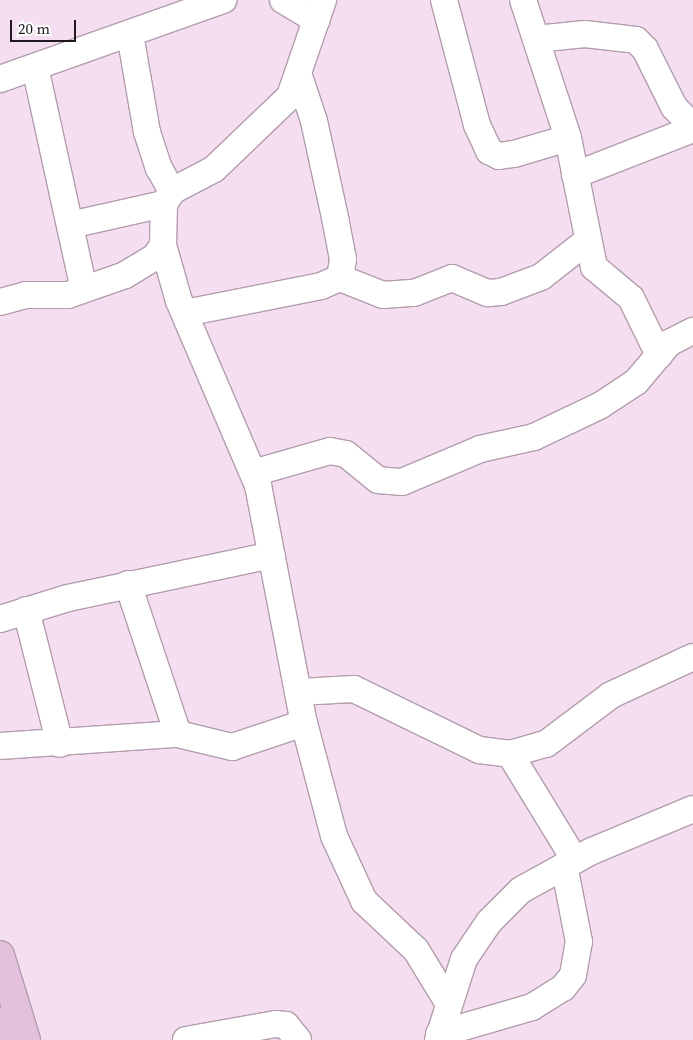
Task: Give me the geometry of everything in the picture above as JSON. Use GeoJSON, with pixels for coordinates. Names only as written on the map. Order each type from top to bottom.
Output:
{"type":"FeatureCollection","features":[{"type":"Feature","properties":{"kind":"main road"},"geometry":{"type":"LineString","coordinates":[[0,955],[26,1040]]}},
{"type":"Feature","properties":{"kind":"main road"},"geometry":{"type":"LineString","coordinates":[[0,1022],[5,1040]]}},
{"type":"Feature","properties":{"kind":"street"},"geometry":{"type":"LineString","coordinates":[[0,79],[223,0]]}},
{"type":"Feature","properties":{"kind":"street"},"geometry":{"type":"LineString","coordinates":[[70,225],[168,198],[231,154],[272,116],[300,78],[320,10],[282,0]]}},
{"type":"Feature","properties":{"kind":"street"},"geometry":{"type":"LineString","coordinates":[[444,0],[480,134],[489,151],[499,156],[514,154],[568,138]]}},
{"type":"Feature","properties":{"kind":"street"},"geometry":{"type":"LineString","coordinates":[[523,0],[568,138],[587,241],[594,267],[631,298],[659,355]]}},
{"type":"Feature","properties":{"kind":"street"},"geometry":{"type":"LineString","coordinates":[[130,34],[147,132],[168,198],[163,245],[185,314],[254,473],[272,554],[304,723],[334,836],[358,889],[416,950],[449,1004]]}},
{"type":"Feature","properties":{"kind":"street"},"geometry":{"type":"LineString","coordinates":[[536,39],[593,34],[636,40],[645,49],[674,107],[693,128],[575,175]]}},
{"type":"Feature","properties":{"kind":"street"},"geometry":{"type":"LineString","coordinates":[[35,67],[84,289]]}},
{"type":"Feature","properties":{"kind":"street"},"geometry":{"type":"LineString","coordinates":[[300,78],[314,121],[336,222],[343,259],[340,278]]}},
{"type":"Feature","properties":{"kind":"street"},"geometry":{"type":"LineString","coordinates":[[185,314],[321,286],[340,278],[383,295],[414,293],[452,278],[488,293],[501,292],[541,277],[587,241]]}},
{"type":"Feature","properties":{"kind":"street"},"geometry":{"type":"LineString","coordinates":[[0,302],[84,289],[141,267],[163,245]]}},
{"type":"Feature","properties":{"kind":"street"},"geometry":{"type":"LineString","coordinates":[[254,473],[330,451],[346,454],[378,480],[402,482],[480,449],[534,437],[580,416],[636,382],[669,343],[693,331]]}},
{"type":"Feature","properties":{"kind":"street"},"geometry":{"type":"LineString","coordinates":[[0,619],[26,610],[128,584],[272,554]]}},
{"type":"Feature","properties":{"kind":"street"},"geometry":{"type":"LineString","coordinates":[[128,584],[178,734]]}},
{"type":"Feature","properties":{"kind":"street"},"geometry":{"type":"LineString","coordinates":[[26,610],[60,744]]}},
{"type":"Feature","properties":{"kind":"street"},"geometry":{"type":"LineString","coordinates":[[298,692],[331,686],[354,689],[479,750],[510,754],[546,744],[611,695],[693,657]]}},
{"type":"Feature","properties":{"kind":"street"},"geometry":{"type":"LineString","coordinates":[[0,746],[60,744],[178,734],[232,747],[304,723]]}},
{"type":"Feature","properties":{"kind":"street"},"geometry":{"type":"LineString","coordinates":[[438,1037],[532,1006],[563,988],[573,975],[579,942],[570,862],[510,754]]}},
{"type":"Feature","properties":{"kind":"street"},"geometry":{"type":"LineString","coordinates":[[438,1037],[464,959],[489,922],[521,890],[570,862],[693,809]]}},
{"type":"Feature","properties":{"kind":"street"},"geometry":{"type":"LineString","coordinates":[[165,1040],[186,1040],[276,1024],[286,1025],[298,1040]]}}]}
